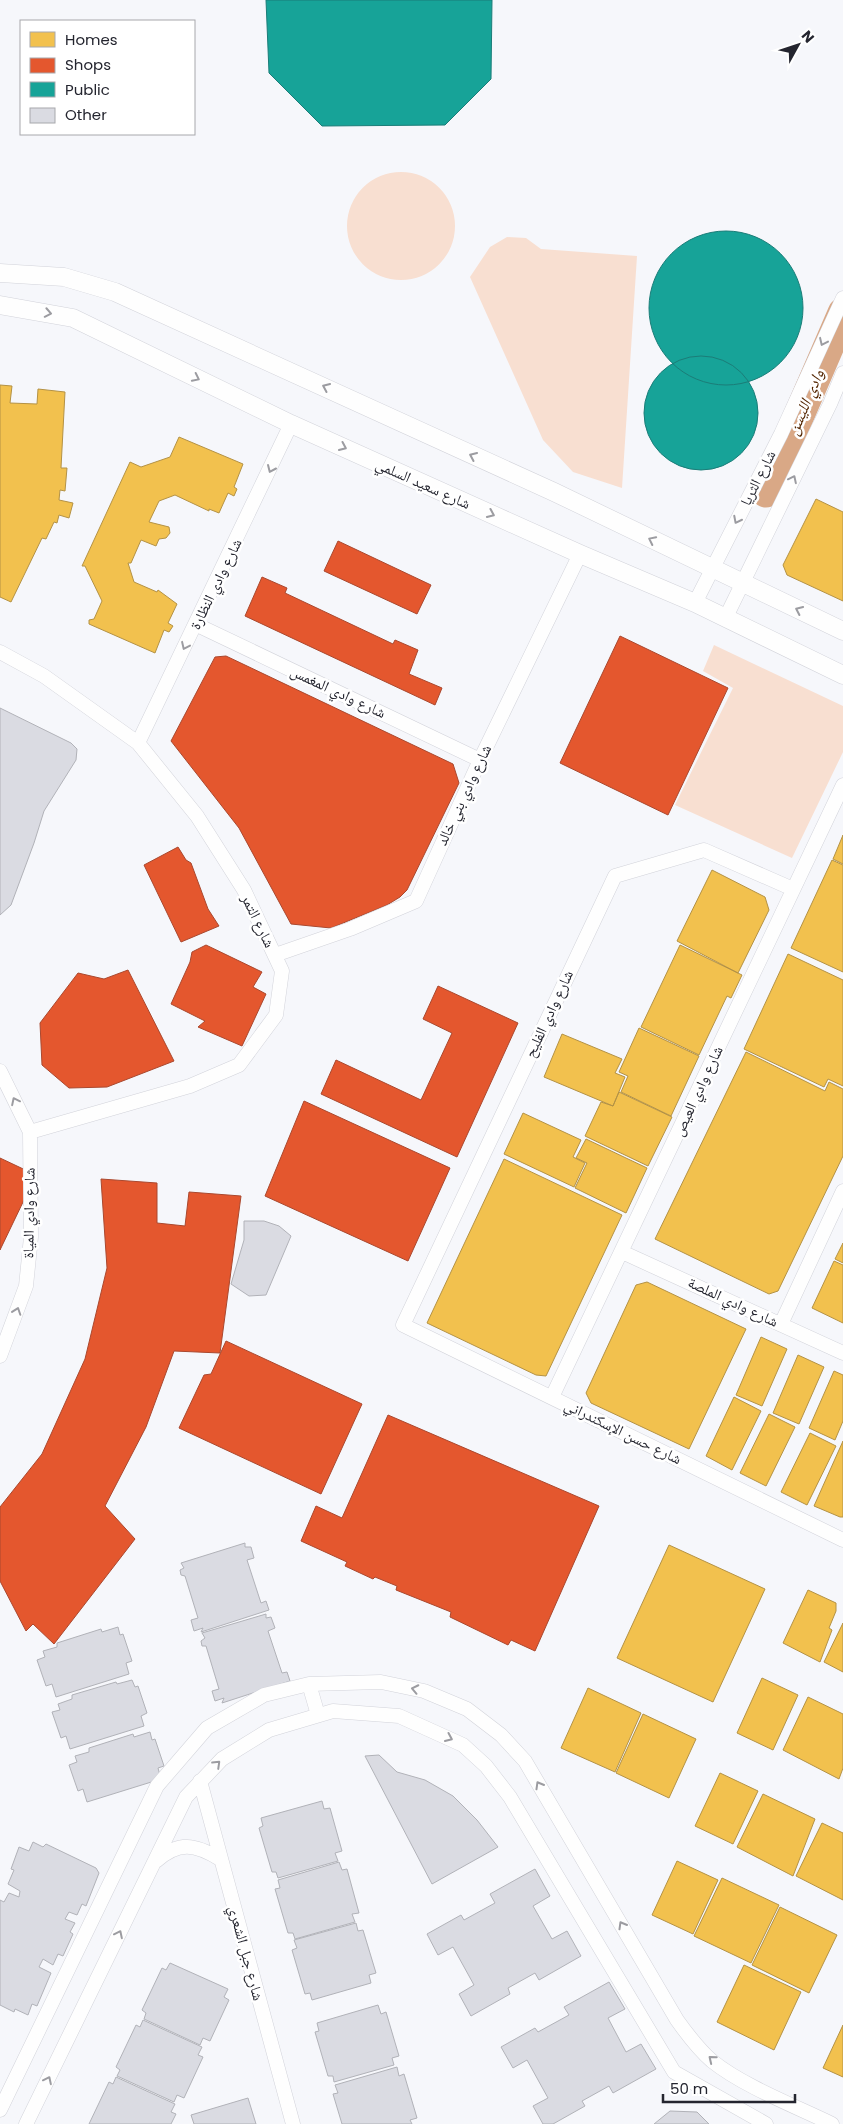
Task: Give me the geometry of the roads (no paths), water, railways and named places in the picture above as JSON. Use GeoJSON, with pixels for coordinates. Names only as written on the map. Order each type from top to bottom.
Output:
{"type":"FeatureCollection","features":[{"type":"Feature","properties":{"kind":"street"},"geometry":{"type":"LineString","coordinates":[[0,273],[64,277],[116,292],[554,492],[741,584],[843,631]]}},
{"type":"Feature","properties":{"kind":"street","name":"شارع الثريا"},"geometry":{"type":"LineString","coordinates":[[695,603],[781,434],[843,298]]}},
{"type":"Feature","properties":{"kind":"street","name":"شارع سعيد السلمي"},"geometry":{"type":"LineString","coordinates":[[0,305],[73,318],[292,424],[580,554],[726,617],[843,675]]}},
{"type":"Feature","properties":{"kind":"street","name":"شارع الثريا"},"geometry":{"type":"LineString","coordinates":[[726,617],[830,404],[843,373]]}},
{"type":"Feature","properties":{"kind":"street"},"geometry":{"type":"LineString","coordinates":[[830,404],[843,411]]}},
{"type":"Feature","properties":{"kind":"street","name":"شارع وادي النظارة"},"geometry":{"type":"LineString","coordinates":[[138,743],[292,424]]}},
{"type":"Feature","properties":{"kind":"street","name":"شارع وادي بني خالد"},"geometry":{"type":"LineString","coordinates":[[274,955],[350,929],[416,901],[480,760],[580,554]]}},
{"type":"Feature","properties":{"kind":"street","name":"شارع وادي المغمس"},"geometry":{"type":"LineString","coordinates":[[196,624],[480,760]]}},
{"type":"Feature","properties":{"kind":"street","name":"شارع التمر"},"geometry":{"type":"LineString","coordinates":[[0,652],[44,676],[138,743],[197,816],[244,890],[282,971],[276,1015],[239,1065],[190,1086],[30,1132]]}},
{"type":"Feature","properties":{"kind":"street","name":"شارع وادي العيص"},"geometry":{"type":"LineString","coordinates":[[552,1397],[843,785]]}},
{"type":"Feature","properties":{"kind":"street","name":"شارع وادي الفليح"},"geometry":{"type":"LineString","coordinates":[[402,1325],[615,876],[704,850],[793,889]]}},
{"type":"Feature","properties":{"kind":"street","name":"شارع وادي المياة"},"geometry":{"type":"LineString","coordinates":[[0,1071],[30,1132],[31,1237],[26,1286],[0,1356]]}},
{"type":"Feature","properties":{"kind":"street"},"geometry":{"type":"LineString","coordinates":[[781,1324],[843,1191]]}},
{"type":"Feature","properties":{"kind":"street","name":"شارع وادي الملصة"},"geometry":{"type":"LineString","coordinates":[[622,1252],[843,1353]]}},
{"type":"Feature","properties":{"kind":"street","name":"شارع حسن الإسكندراني"},"geometry":{"type":"LineString","coordinates":[[402,1325],[843,1540]]}},
{"type":"Feature","properties":{"kind":"street"},"geometry":{"type":"LineString","coordinates":[[0,2110],[157,1786],[207,1728],[264,1695],[309,1684],[381,1682],[424,1691],[466,1709],[502,1735],[526,1761],[677,2020],[693,2042],[712,2061],[728,2071],[832,2124]]}},
{"type":"Feature","properties":{"kind":"street"},"geometry":{"type":"LineString","coordinates":[[309,1684],[318,1715]]}},
{"type":"Feature","properties":{"kind":"street"},"geometry":{"type":"LineString","coordinates":[[26,2124],[186,1797],[222,1759],[269,1730],[333,1711],[399,1716],[463,1744],[486,1766],[510,1797],[674,2072],[766,2124]]}},
{"type":"Feature","properties":{"kind":"street","name":"شارع جبل الشعري"},"geometry":{"type":"LineString","coordinates":[[200,1781],[294,2124]]}},
{"type":"Feature","properties":{"kind":"street"},"geometry":{"type":"LineString","coordinates":[[154,1864],[168,1851],[182,1847],[202,1849],[220,1859]]}},
{"type":"Feature","properties":{"kind":"waterway","name":"وادي الليسن"},"geometry":{"type":"LineString","coordinates":[[766,492],[843,313]]}}]}
